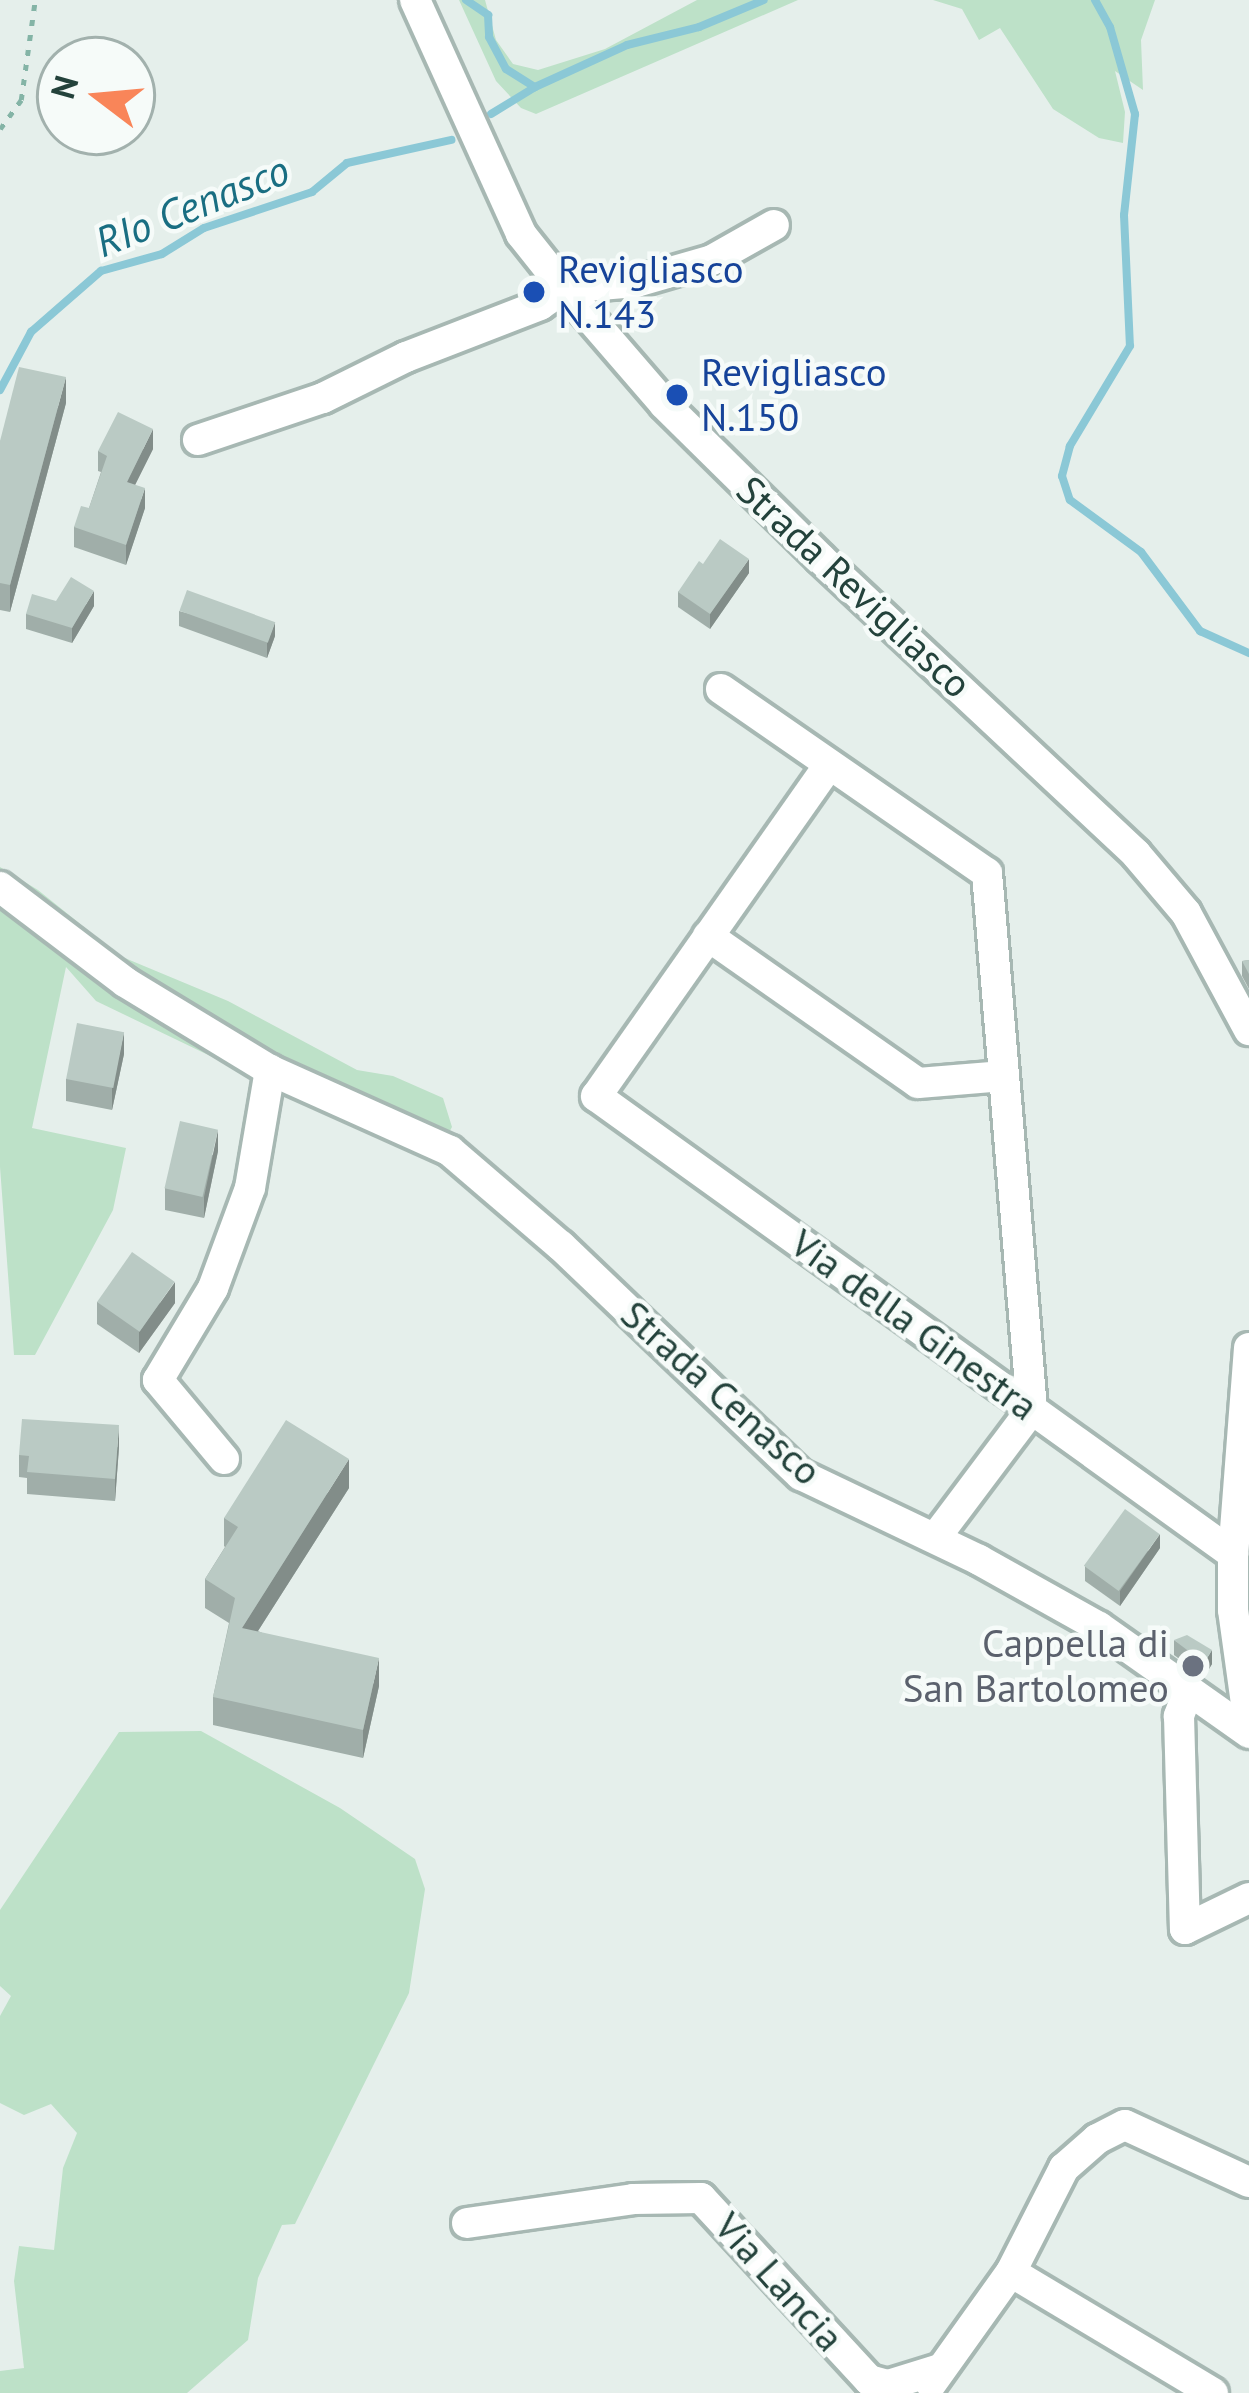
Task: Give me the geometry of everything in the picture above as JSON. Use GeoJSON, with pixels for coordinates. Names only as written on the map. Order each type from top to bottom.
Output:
{"type":"FeatureCollection","features":[{"type":"Feature","properties":{"kind":"street","name":"Strada Revigliasco"},"geometry":{"type":"LineString","coordinates":[[415,0],[521,234],[564,288],[726,465],[1136,854],[1186,914],[1249,1030]]}},
{"type":"Feature","properties":{"kind":"street"},"geometry":{"type":"LineString","coordinates":[[198,440],[323,398],[406,357],[540,304],[564,288],[636,282],[712,260],[773,225]]}},
{"type":"Feature","properties":{"kind":"street"},"geometry":{"type":"LineString","coordinates":[[721,689],[987,873],[1032,1409],[934,1538]]}},
{"type":"Feature","properties":{"kind":"street"},"geometry":{"type":"LineString","coordinates":[[829,765],[709,936],[918,1083],[1004,1076]]}},
{"type":"Feature","properties":{"kind":"street","name":"Strada Cenasco"},"geometry":{"type":"LineString","coordinates":[[0,887],[125,982],[270,1070],[449,1151],[560,1246],[801,1475],[934,1538],[1145,1654],[1188,1692],[1249,1730]]}},
{"type":"Feature","properties":{"kind":"street","name":"Via della Ginestra"},"geometry":{"type":"LineString","coordinates":[[709,936],[596,1096],[1233,1554]]}},
{"type":"Feature","properties":{"kind":"street"},"geometry":{"type":"LineString","coordinates":[[224,1459],[158,1380],[213,1288],[250,1188],[270,1070]]}},
{"type":"Feature","properties":{"kind":"street"},"geometry":{"type":"LineString","coordinates":[[1249,1348],[1233,1554],[1233,1610],[1249,1730]]}},
{"type":"Feature","properties":{"kind":"street"},"geometry":{"type":"LineString","coordinates":[[1188,1692],[1179,1716],[1185,1929],[1249,1898]]}},
{"type":"Feature","properties":{"kind":"street","name":"Via Lancia"},"geometry":{"type":"LineString","coordinates":[[467,2223],[633,2199],[700,2198],[869,2380],[888,2385],[933,2381],[1011,2272],[1064,2168],[1097,2139],[1125,2125],[1249,2182]]}},
{"type":"Feature","properties":{"kind":"street"},"geometry":{"type":"LineString","coordinates":[[1011,2272],[1213,2393]]}},
{"type":"Feature","properties":{"kind":"path"},"geometry":{"type":"LineString","coordinates":[[0,128],[21,100],[35,0]]}},
{"type":"Feature","properties":{"kind":"green space"},"geometry":{"type":"Polygon","coordinates":[[[459,0],[485,0],[496,40],[513,64],[538,70],[605,49],[697,0],[798,0],[536,114],[521,108],[496,81],[459,0]]]}},
{"type":"Feature","properties":{"kind":"green space"},"geometry":{"type":"Polygon","coordinates":[[[933,0],[1155,0],[1141,40],[1143,90],[1115,71],[1125,112],[1123,143],[1099,138],[1053,109],[1000,28],[979,40],[962,9],[933,0]]]}},
{"type":"Feature","properties":{"kind":"green space"},"geometry":{"type":"Polygon","coordinates":[[[0,867],[38,890],[120,956],[228,1001],[357,1070],[393,1076],[443,1098],[452,1127],[446,1138],[272,1061],[127,976],[0,879],[0,867]]]}},
{"type":"Feature","properties":{"kind":"green space"},"geometry":{"type":"Polygon","coordinates":[[[0,896],[254,1077],[96,1001],[66,967],[32,1128],[126,1148],[113,1210],[35,1355],[14,1355],[0,1167],[0,896]]]}},
{"type":"Feature","properties":{"kind":"green space"},"geometry":{"type":"Polygon","coordinates":[[[201,1731],[340,1808],[415,1859],[425,1889],[409,1993],[295,2224],[282,2225],[258,2278],[248,2340],[187,2393],[0,2393],[0,2371],[24,2368],[14,2281],[19,2246],[54,2250],[63,2168],[77,2133],[51,2104],[24,2115],[0,2103],[0,2016],[11,1996],[0,1986],[0,1910],[119,1732],[201,1731]]]}},
{"type":"Feature","properties":{"kind":"building"},"geometry":{"type":"Polygon","coordinates":[[[19,367],[66,377],[10,585],[0,583],[0,441],[19,367]]]}},
{"type":"Feature","properties":{"kind":"building"},"geometry":{"type":"Polygon","coordinates":[[[118,412],[153,429],[127,482],[145,488],[126,545],[74,527],[81,506],[89,508],[107,456],[98,451],[118,412]]]}},
{"type":"Feature","properties":{"kind":"building"},"geometry":{"type":"Polygon","coordinates":[[[720,539],[749,559],[710,614],[678,592],[720,539]]]}},
{"type":"Feature","properties":{"kind":"building"},"geometry":{"type":"Polygon","coordinates":[[[71,577],[94,591],[72,628],[26,614],[32,594],[56,601],[71,577]]]}},
{"type":"Feature","properties":{"kind":"building"},"geometry":{"type":"Polygon","coordinates":[[[187,590],[275,622],[268,643],[179,611],[187,590]]]}},
{"type":"Feature","properties":{"kind":"building"},"geometry":{"type":"Polygon","coordinates":[[[77,1023],[124,1032],[113,1088],[66,1079],[77,1023]]]}},
{"type":"Feature","properties":{"kind":"building"},"geometry":{"type":"Polygon","coordinates":[[[180,1121],[218,1130],[202,1197],[164,1188],[180,1121]]]}},
{"type":"Feature","properties":{"kind":"building"},"geometry":{"type":"Polygon","coordinates":[[[132,1252],[175,1282],[140,1332],[97,1302],[132,1252]]]}},
{"type":"Feature","properties":{"kind":"building"},"geometry":{"type":"Polygon","coordinates":[[[22,1419],[119,1425],[115,1479],[27,1472],[29,1456],[19,1455],[22,1419]]]}},
{"type":"Feature","properties":{"kind":"building"},"geometry":{"type":"Polygon","coordinates":[[[286,1420],[349,1459],[242,1628],[379,1658],[363,1730],[213,1697],[235,1598],[205,1579],[238,1527],[224,1518],[286,1420]]]}},
{"type":"Feature","properties":{"kind":"building"},"geometry":{"type":"Polygon","coordinates":[[[1125,1509],[1160,1534],[1119,1591],[1084,1566],[1125,1509]]]}},
{"type":"Feature","properties":{"kind":"building"},"geometry":{"type":"Polygon","coordinates":[[[1187,1635],[1212,1650],[1204,1663],[1174,1640],[1187,1635]]]}},
{"type":"Feature","properties":{"kind":"waterway"},"geometry":{"type":"LineString","coordinates":[[466,0],[488,15],[489,37],[506,69],[535,87],[627,45],[699,27],[764,0]]}},
{"type":"Feature","properties":{"kind":"waterway"},"geometry":{"type":"LineString","coordinates":[[1095,0],[1110,27],[1135,114],[1124,215],[1130,346],[1070,446],[1062,476],[1070,500],[1141,552],[1200,631],[1249,653]]}},
{"type":"Feature","properties":{"kind":"waterway","name":"RIo Cenasco"},"geometry":{"type":"LineString","coordinates":[[491,114],[535,87]]}},
{"type":"Feature","properties":{"kind":"waterway","name":"RIo Cenasco"},"geometry":{"type":"LineString","coordinates":[[0,390],[31,332],[101,271],[162,254],[204,228],[312,192],[347,163],[451,140]]}},
{"type":"Feature","properties":{"kind":"place","name":"Revigliasco N.143"},"geometry":{"type":"Point","coordinates":[534,292]}},
{"type":"Feature","properties":{"kind":"place","name":"Revigliasco N.150"},"geometry":{"type":"Point","coordinates":[677,395]}},
{"type":"Feature","properties":{"kind":"place","name":"Cappella di San Bartolomeo"},"geometry":{"type":"Point","coordinates":[1193,1666]}}]}
